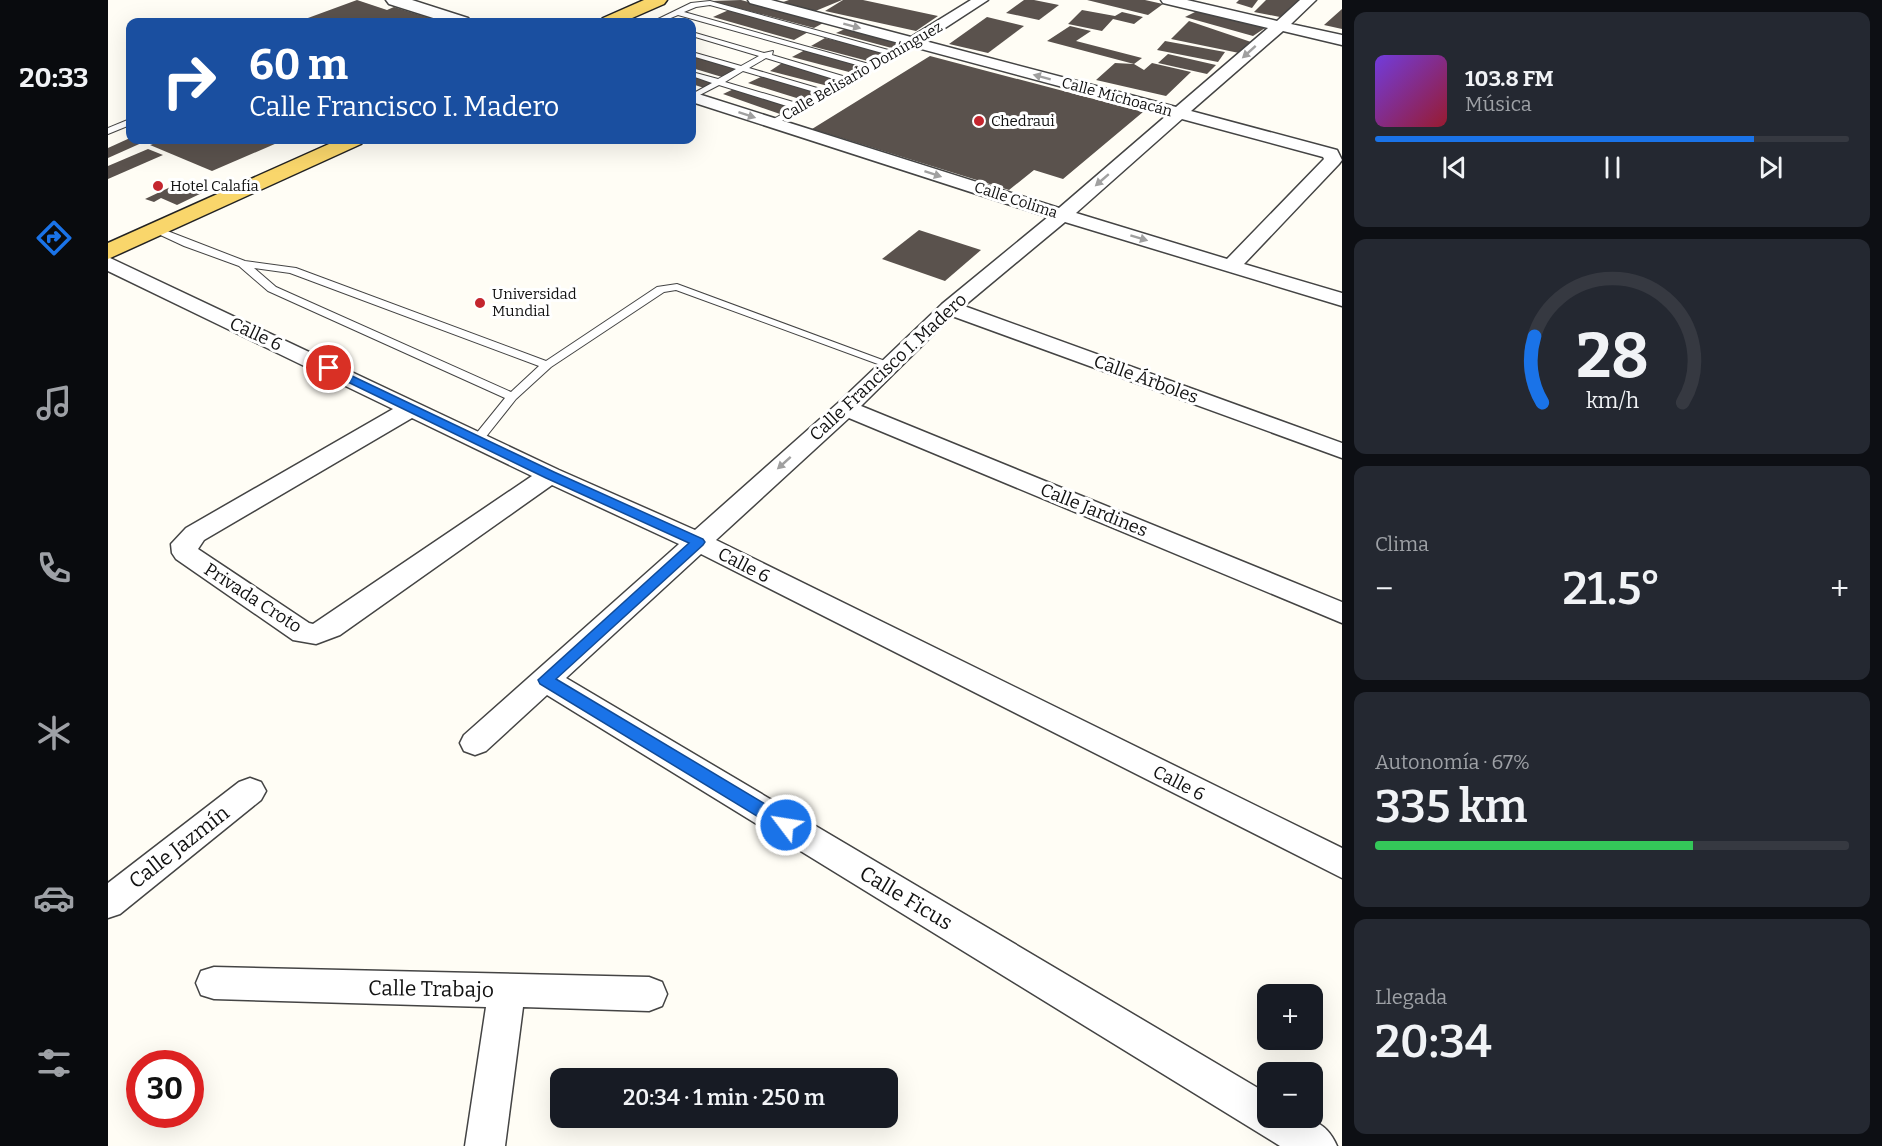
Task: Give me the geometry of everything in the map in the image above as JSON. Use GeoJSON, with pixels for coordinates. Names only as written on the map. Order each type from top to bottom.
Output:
{"type":"FeatureCollection","features":[{"type":"Feature","properties":{"kind":"main road"},"geometry":{"type":"LineString","coordinates":[[618,18],[658,0]]}},
{"type":"Feature","properties":{"kind":"main road"},"geometry":{"type":"LineString","coordinates":[[108,252],[345,144]]}},
{"type":"Feature","properties":{"kind":"street"},"geometry":{"type":"LineString","coordinates":[[395,0],[450,18]]}},
{"type":"Feature","properties":{"kind":"street","name":"Calle Michoacán"},"geometry":{"type":"LineString","coordinates":[[754,0],[1331,154],[1333,160],[1231,266]]}},
{"type":"Feature","properties":{"kind":"street","name":"Calle Belisario Domínguez"},"geometry":{"type":"LineString","coordinates":[[913,42],[981,0]]}},
{"type":"Feature","properties":{"kind":"street"},"geometry":{"type":"LineString","coordinates":[[1168,0],[1342,40]]}},
{"type":"Feature","properties":{"kind":"street","name":"Calle Francisco I. Madero"},"geometry":{"type":"LineString","coordinates":[[475,743],[846,408],[949,308],[1062,215],[1309,0]]}},
{"type":"Feature","properties":{"kind":"street","name":"Calle Colima"},"geometry":{"type":"LineString","coordinates":[[696,98],[1062,215],[1342,300]]}},
{"type":"Feature","properties":{"kind":"street","name":"Calle 6"},"geometry":{"type":"LineString","coordinates":[[108,263],[550,475],[698,542],[1342,864]]}},
{"type":"Feature","properties":{"kind":"street","name":"Calle Árboles"},"geometry":{"type":"LineString","coordinates":[[949,308],[1342,451]]}},
{"type":"Feature","properties":{"kind":"street","name":"Privada Croto"},"geometry":{"type":"LineString","coordinates":[[412,408],[195,534],[184,544],[185,553],[303,633],[316,634],[330,628],[550,475]]}},
{"type":"Feature","properties":{"kind":"street","name":"Calle Jardines"},"geometry":{"type":"LineString","coordinates":[[846,408],[1342,613]]}},
{"type":"Feature","properties":{"kind":"street","name":"Calle Ficus"},"geometry":{"type":"LineString","coordinates":[[545,680],[1257,1110]]}},
{"type":"Feature","properties":{"kind":"street","name":"Calle Jazmín"},"geometry":{"type":"LineString","coordinates":[[108,903],[250,791]]}},
{"type":"Feature","properties":{"kind":"street","name":"Calle Trabajo"},"geometry":{"type":"LineString","coordinates":[[214,983],[649,994]]}},
{"type":"Feature","properties":{"kind":"street"},"geometry":{"type":"LineString","coordinates":[[485,1146],[507,991]]}},
{"type":"Feature","properties":{"kind":"street","name":"Calle Ficus"},"geometry":{"type":"LineString","coordinates":[[1287,1128],[1317,1146]]}},
{"type":"Feature","properties":{"kind":"lane"},"geometry":{"type":"LineString","coordinates":[[664,18],[694,4],[710,3],[894,54]]}},
{"type":"Feature","properties":{"kind":"lane"},"geometry":{"type":"LineString","coordinates":[[676,12],[871,67]]}},
{"type":"Feature","properties":{"kind":"lane"},"geometry":{"type":"LineString","coordinates":[[696,95],[830,20]]}},
{"type":"Feature","properties":{"kind":"lane"},"geometry":{"type":"LineString","coordinates":[[696,35],[847,80]]}},
{"type":"Feature","properties":{"kind":"lane","name":"Calle Belisario Domínguez"},"geometry":{"type":"LineString","coordinates":[[773,123],[913,42]]}},
{"type":"Feature","properties":{"kind":"lane"},"geometry":{"type":"LineString","coordinates":[[696,55],[826,93]]}},
{"type":"Feature","properties":{"kind":"lane"},"geometry":{"type":"LineString","coordinates":[[696,75],[800,107]]}},
{"type":"Feature","properties":{"kind":"lane"},"geometry":{"type":"LineString","coordinates":[[108,131],[126,124]]}},
{"type":"Feature","properties":{"kind":"lane"},"geometry":{"type":"LineString","coordinates":[[157,230],[187,244],[243,264],[292,270],[365,295],[547,366]]}},
{"type":"Feature","properties":{"kind":"lane"},"geometry":{"type":"LineString","coordinates":[[243,264],[272,289],[512,397]]}},
{"type":"Feature","properties":{"kind":"lane"},"geometry":{"type":"LineString","coordinates":[[477,440],[512,397],[547,366],[661,289],[668,287],[676,287],[890,365]]}},
{"type":"Feature","properties":{"kind":"building"},"geometry":{"type":"Polygon","coordinates":[[[357,0],[387,10],[394,7],[430,18],[308,18],[357,0]]]}},
{"type":"Feature","properties":{"kind":"building"},"geometry":{"type":"Polygon","coordinates":[[[741,0],[825,22],[814,28],[711,1],[741,0]]]}},
{"type":"Feature","properties":{"kind":"building"},"geometry":{"type":"Polygon","coordinates":[[[842,0],[813,12],[783,2],[842,0]]]}},
{"type":"Feature","properties":{"kind":"building"},"geometry":{"type":"Polygon","coordinates":[[[843,0],[863,0],[938,16],[916,31],[825,11],[843,0]]]}},
{"type":"Feature","properties":{"kind":"building"},"geometry":{"type":"Polygon","coordinates":[[[1024,0],[1059,5],[1039,20],[1006,13],[1024,0]]]}},
{"type":"Feature","properties":{"kind":"building"},"geometry":{"type":"Polygon","coordinates":[[[1087,0],[1145,0],[1163,4],[1148,15],[1087,0]]]}},
{"type":"Feature","properties":{"kind":"building"},"geometry":{"type":"Polygon","coordinates":[[[1239,0],[1258,0],[1252,8],[1236,3],[1239,0]]]}},
{"type":"Feature","properties":{"kind":"building"},"geometry":{"type":"Polygon","coordinates":[[[1266,0],[1302,0],[1285,18],[1254,12],[1266,0]]]}},
{"type":"Feature","properties":{"kind":"building"},"geometry":{"type":"Polygon","coordinates":[[[731,9],[810,31],[794,40],[713,17],[731,9]]]}},
{"type":"Feature","properties":{"kind":"building"},"geometry":{"type":"Polygon","coordinates":[[[1201,9],[1268,26],[1253,36],[1185,17],[1201,9]]]}},
{"type":"Feature","properties":{"kind":"building"},"geometry":{"type":"Polygon","coordinates":[[[1342,9],[1342,29],[1324,25],[1342,9]]]}},
{"type":"Feature","properties":{"kind":"building"},"geometry":{"type":"Polygon","coordinates":[[[1082,10],[1115,16],[1122,12],[1143,17],[1134,24],[1113,19],[1102,31],[1068,24],[1082,10]]]}},
{"type":"Feature","properties":{"kind":"building"},"geometry":{"type":"Polygon","coordinates":[[[987,17],[1024,26],[988,53],[949,44],[987,17]]]}},
{"type":"Feature","properties":{"kind":"building"},"geometry":{"type":"Polygon","coordinates":[[[1189,21],[1254,43],[1244,54],[1171,39],[1189,21]]]}},
{"type":"Feature","properties":{"kind":"building"},"geometry":{"type":"Polygon","coordinates":[[[1070,26],[1091,31],[1076,41],[1142,58],[1134,64],[1047,41],[1070,26]]]}},
{"type":"Feature","properties":{"kind":"building"},"geometry":{"type":"Polygon","coordinates":[[[845,29],[908,46],[899,50],[836,33],[845,29]]]}},
{"type":"Feature","properties":{"kind":"building"},"geometry":{"type":"Polygon","coordinates":[[[825,38],[883,52],[868,61],[811,46],[825,38]]]}},
{"type":"Feature","properties":{"kind":"building"},"geometry":{"type":"Polygon","coordinates":[[[1165,41],[1225,52],[1218,62],[1157,50],[1165,41]]]}},
{"type":"Feature","properties":{"kind":"building"},"geometry":{"type":"Polygon","coordinates":[[[805,50],[861,65],[849,72],[792,57],[805,50]]]}},
{"type":"Feature","properties":{"kind":"building"},"geometry":{"type":"Polygon","coordinates":[[[1168,54],[1216,65],[1207,74],[1158,63],[1168,54]]]}},
{"type":"Feature","properties":{"kind":"building","name":"Chedraui"},"geometry":{"type":"Polygon","coordinates":[[[930,56],[1143,112],[1063,179],[1034,170],[1009,190],[812,129],[930,56]]]}},
{"type":"Feature","properties":{"kind":"building"},"geometry":{"type":"Polygon","coordinates":[[[696,57],[737,69],[722,77],[696,69],[696,57]]]}},
{"type":"Feature","properties":{"kind":"building"},"geometry":{"type":"Polygon","coordinates":[[[782,63],[840,79],[828,86],[770,71],[782,63]]]}},
{"type":"Feature","properties":{"kind":"building"},"geometry":{"type":"Polygon","coordinates":[[[1115,63],[1134,64],[1144,70],[1152,63],[1191,72],[1166,96],[1096,80],[1115,63]]]}},
{"type":"Feature","properties":{"kind":"building"},"geometry":{"type":"Polygon","coordinates":[[[696,75],[719,82],[707,89],[696,85],[696,75]]]}},
{"type":"Feature","properties":{"kind":"building"},"geometry":{"type":"Polygon","coordinates":[[[765,75],[820,92],[803,100],[748,83],[765,75]]]}},
{"type":"Feature","properties":{"kind":"building"},"geometry":{"type":"Polygon","coordinates":[[[736,88],[793,108],[780,114],[723,94],[736,88]]]}},
{"type":"Feature","properties":{"kind":"building"},"geometry":{"type":"Polygon","coordinates":[[[126,140],[126,144],[139,144],[108,158],[108,148],[126,140]]]}},
{"type":"Feature","properties":{"kind":"building"},"geometry":{"type":"Polygon","coordinates":[[[153,144],[275,144],[212,171],[150,145],[153,144]]]}},
{"type":"Feature","properties":{"kind":"building"},"geometry":{"type":"Polygon","coordinates":[[[148,149],[163,155],[108,179],[108,166],[148,149]]]}},
{"type":"Feature","properties":{"kind":"building"},"geometry":{"type":"Polygon","coordinates":[[[181,182],[206,191],[177,205],[161,198],[154,202],[145,199],[181,182]]]}},
{"type":"Feature","properties":{"kind":"building"},"geometry":{"type":"Polygon","coordinates":[[[919,230],[981,250],[945,281],[882,259],[919,230]]]}},
{"type":"Feature","properties":{"kind":"place","name":"Chedraui"},"geometry":{"type":"Point","coordinates":[979,121]}},
{"type":"Feature","properties":{"kind":"place","name":"Hotel Calafia"},"geometry":{"type":"Point","coordinates":[158,186]}},
{"type":"Feature","properties":{"kind":"place","name":"Universidad Mundial"},"geometry":{"type":"Point","coordinates":[480,303]}},
{"type":"Feature","properties":{"kind":"route"},"geometry":{"type":"LineString","coordinates":[[329,368],[550,475],[698,542],[545,680],[786,825]]}}]}
